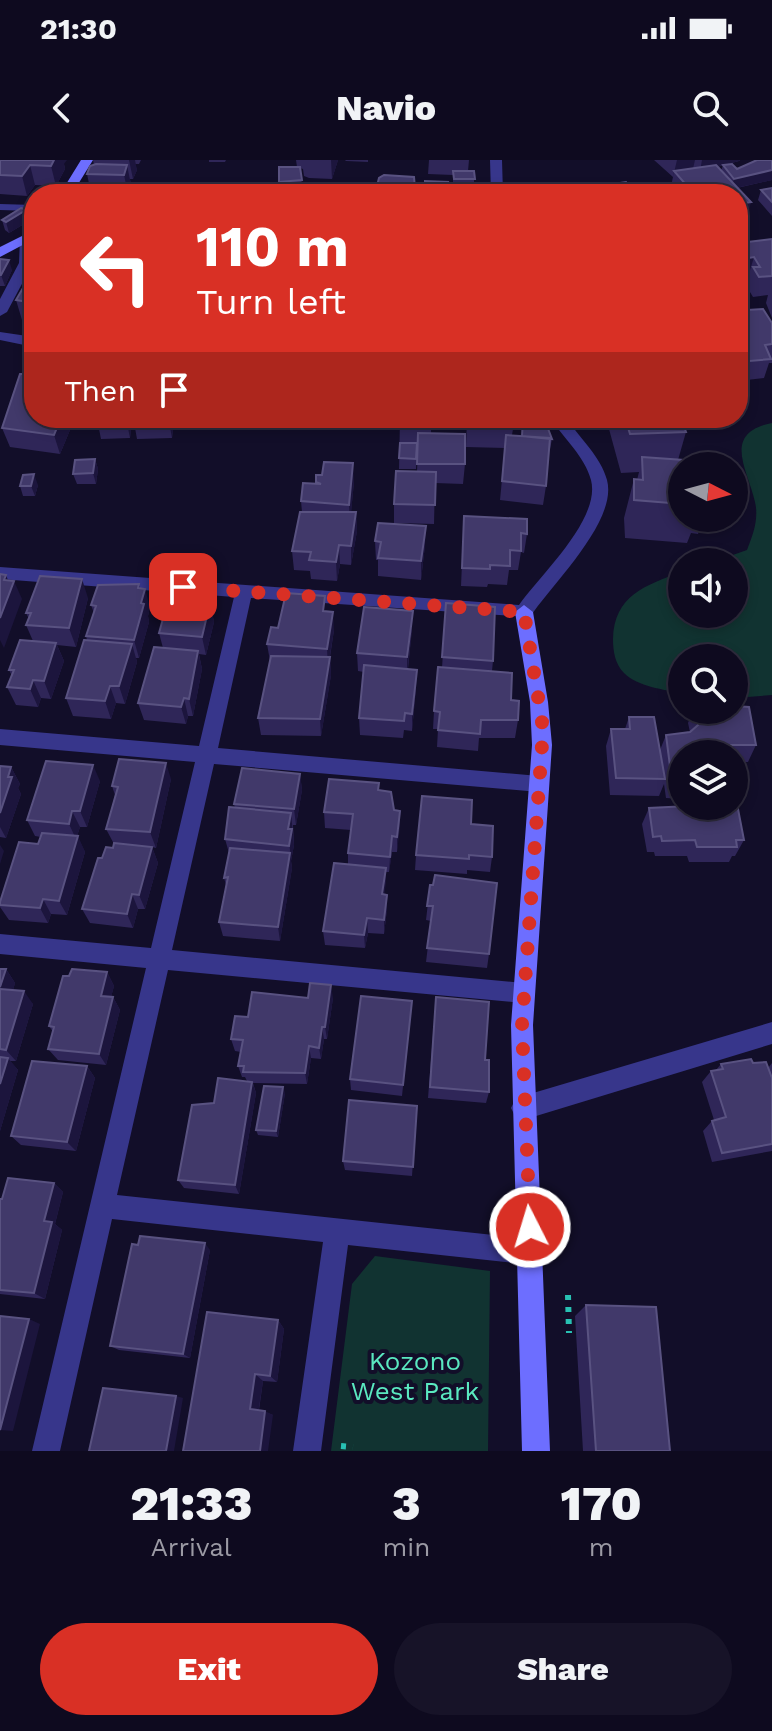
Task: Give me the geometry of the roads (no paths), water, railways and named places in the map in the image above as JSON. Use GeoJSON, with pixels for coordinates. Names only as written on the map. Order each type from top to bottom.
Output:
{"type":"FeatureCollection","features":[{"type":"Feature","properties":{"kind":"street"},"geometry":{"type":"LineString","coordinates":[[72,184],[87,160]]}},
{"type":"Feature","properties":{"kind":"street"},"geometry":{"type":"LineString","coordinates":[[496,160],[497,184]]}},
{"type":"Feature","properties":{"kind":"street"},"geometry":{"type":"LineString","coordinates":[[0,253],[24,240]]}},
{"type":"Feature","properties":{"kind":"street"},"geometry":{"type":"LineString","coordinates":[[0,312],[24,267]]}},
{"type":"Feature","properties":{"kind":"street"},"geometry":{"type":"LineString","coordinates":[[0,336],[24,340]]}},
{"type":"Feature","properties":{"kind":"street"},"geometry":{"type":"LineString","coordinates":[[536,1451],[532,1252],[523,1108],[523,993],[542,721],[524,612],[587,527],[601,489],[592,466],[565,428]]}},
{"type":"Feature","properties":{"kind":"street"},"geometry":{"type":"LineString","coordinates":[[0,573],[524,612]]}},
{"type":"Feature","properties":{"kind":"street"},"geometry":{"type":"LineString","coordinates":[[46,1451],[244,592]]}},
{"type":"Feature","properties":{"kind":"street"},"geometry":{"type":"LineString","coordinates":[[0,737],[539,784]]}},
{"type":"Feature","properties":{"kind":"street"},"geometry":{"type":"LineString","coordinates":[[0,944],[523,993]]}},
{"type":"Feature","properties":{"kind":"street"},"geometry":{"type":"LineString","coordinates":[[523,1108],[772,1033]]}},
{"type":"Feature","properties":{"kind":"street"},"geometry":{"type":"LineString","coordinates":[[103,1206],[532,1252]]}},
{"type":"Feature","properties":{"kind":"street"},"geometry":{"type":"LineString","coordinates":[[307,1451],[337,1232]]}},
{"type":"Feature","properties":{"kind":"lane"},"geometry":{"type":"LineString","coordinates":[[0,207],[24,208]]}},
{"type":"Feature","properties":{"kind":"park label","name":"Kozono West Park"},"geometry":{"type":"Point","coordinates":[415,1376]}}]}
